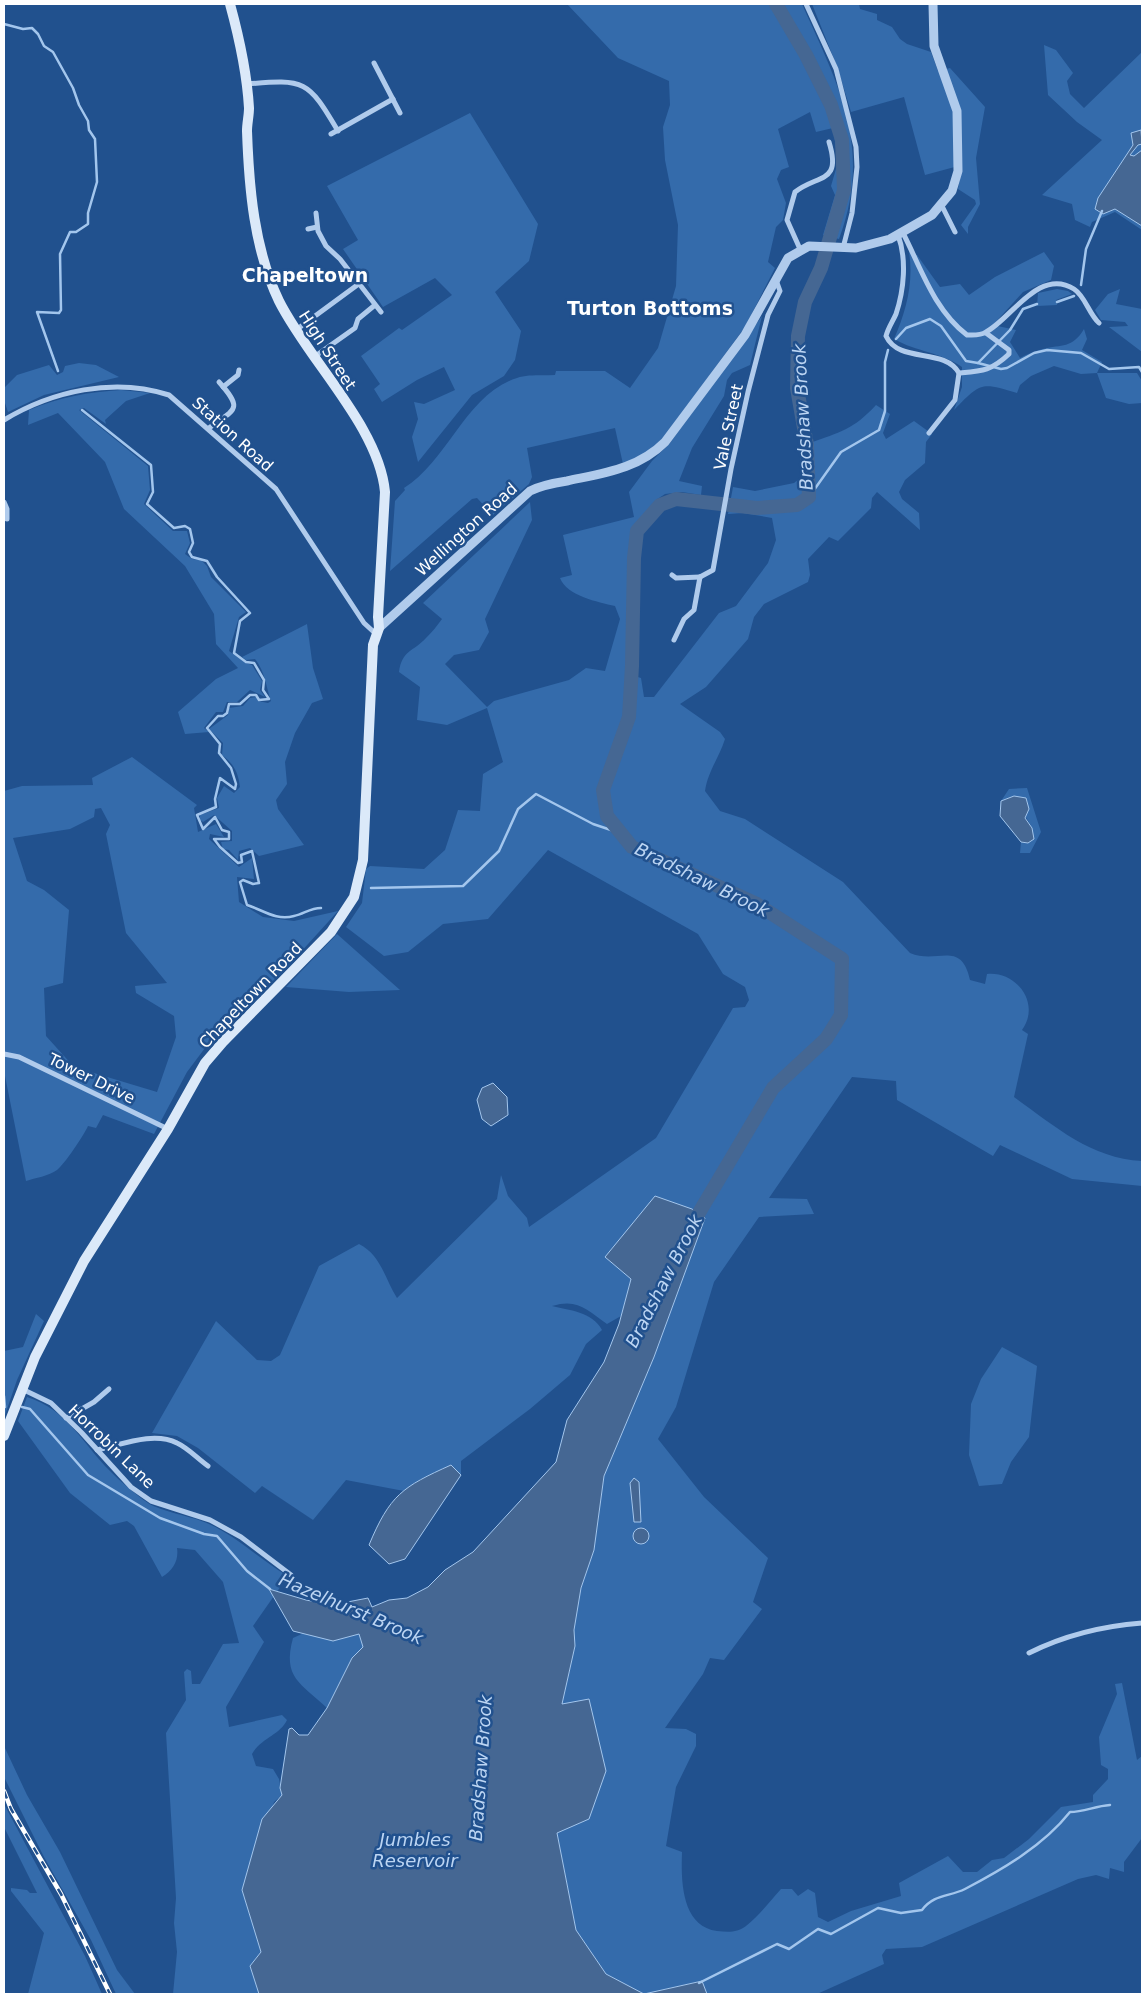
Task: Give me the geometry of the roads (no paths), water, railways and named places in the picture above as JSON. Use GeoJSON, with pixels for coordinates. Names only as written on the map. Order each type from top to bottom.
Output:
{"type":"FeatureCollection","features":[{"type":"Feature","properties":{"kind":"main road","name":"High Street"},"geometry":{"type":"LineString","coordinates":[[230,4],[246,84],[251,192],[256,227],[274,288],[296,330],[313,357],[368,437],[383,476],[385,492],[378,631]]}},
{"type":"Feature","properties":{"kind":"main road","name":"Chapeltown Road"},"geometry":{"type":"LineString","coordinates":[[4,1436],[22,1388],[84,1261],[168,1129],[213,1053],[331,932],[354,896],[363,860],[378,631]]}},
{"type":"Feature","properties":{"kind":"street"},"geometry":{"type":"LineString","coordinates":[[806,4],[836,69],[856,147],[857,167],[852,213],[839,247]]}},
{"type":"Feature","properties":{"kind":"street"},"geometry":{"type":"LineString","coordinates":[[829,142],[833,157],[831,169],[824,179],[795,192],[787,218],[800,249],[819,245],[839,247],[868,246],[901,234],[928,218],[942,206],[952,191],[957,176],[957,118],[955,103],[934,46],[933,4]]}},
{"type":"Feature","properties":{"kind":"street"},"geometry":{"type":"LineString","coordinates":[[374,63],[400,113]]}},
{"type":"Feature","properties":{"kind":"street"},"geometry":{"type":"LineString","coordinates":[[246,84],[282,81],[306,87],[318,98],[338,131]]}},
{"type":"Feature","properties":{"kind":"street"},"geometry":{"type":"LineString","coordinates":[[331,134],[393,99]]}},
{"type":"Feature","properties":{"kind":"street"},"geometry":{"type":"LineString","coordinates":[[942,206],[955,232]]}},
{"type":"Feature","properties":{"kind":"street"},"geometry":{"type":"LineString","coordinates":[[316,213],[317,227],[326,246],[340,258],[381,312]]}},
{"type":"Feature","properties":{"kind":"street"},"geometry":{"type":"LineString","coordinates":[[308,229],[317,227]]}},
{"type":"Feature","properties":{"kind":"street"},"geometry":{"type":"LineString","coordinates":[[901,234],[930,290],[944,312],[967,335],[986,333],[1008,315],[1025,296],[1048,286],[1066,286],[1074,290],[1099,323]]}},
{"type":"Feature","properties":{"kind":"street"},"geometry":{"type":"LineString","coordinates":[[901,234],[902,284],[896,314],[886,336],[893,346],[950,363],[959,373]]}},
{"type":"Feature","properties":{"kind":"street","name":"Wellington Road"},"geometry":{"type":"LineString","coordinates":[[378,631],[530,491],[543,486],[617,471],[642,461],[655,452],[665,442],[745,334],[788,258],[800,249]]}},
{"type":"Feature","properties":{"kind":"street","name":"Vale Street"},"geometry":{"type":"LineString","coordinates":[[700,578],[713,570],[739,428],[766,322],[780,291],[775,279]]}},
{"type":"Feature","properties":{"kind":"street"},"geometry":{"type":"LineString","coordinates":[[296,330],[360,283]]}},
{"type":"Feature","properties":{"kind":"street"},"geometry":{"type":"LineString","coordinates":[[313,357],[355,328],[358,319],[375,305]]}},
{"type":"Feature","properties":{"kind":"street"},"geometry":{"type":"LineString","coordinates":[[959,373],[989,369],[997,366],[1009,351],[986,333]]}},
{"type":"Feature","properties":{"kind":"street"},"geometry":{"type":"LineString","coordinates":[[223,387],[238,375],[239,370]]}},
{"type":"Feature","properties":{"kind":"street"},"geometry":{"type":"LineString","coordinates":[[929,433],[954,400],[959,373]]}},
{"type":"Feature","properties":{"kind":"street"},"geometry":{"type":"LineString","coordinates":[[209,428],[234,408],[233,398],[219,382]]}},
{"type":"Feature","properties":{"kind":"street","name":"Station Road"},"geometry":{"type":"LineString","coordinates":[[4,420],[56,396],[86,389],[116,387],[154,390],[169,395],[209,428],[284,498],[364,623],[378,631]]}},
{"type":"Feature","properties":{"kind":"street"},"geometry":{"type":"LineString","coordinates":[[4,502],[7,510],[7,519]]}},
{"type":"Feature","properties":{"kind":"street"},"geometry":{"type":"LineString","coordinates":[[672,575],[676,578],[700,578],[694,610],[684,619],[674,640]]}},
{"type":"Feature","properties":{"kind":"street","name":"Tower Drive"},"geometry":{"type":"LineString","coordinates":[[4,1054],[26,1061],[168,1129]]}},
{"type":"Feature","properties":{"kind":"street","name":"Horrobin Lane"},"geometry":{"type":"LineString","coordinates":[[22,1388],[50,1403],[131,1487],[151,1501],[210,1520],[241,1537],[291,1575]]}},
{"type":"Feature","properties":{"kind":"street"},"geometry":{"type":"LineString","coordinates":[[66,1418],[94,1402],[109,1389]]}},
{"type":"Feature","properties":{"kind":"street"},"geometry":{"type":"LineString","coordinates":[[97,1450],[147,1438],[165,1439],[178,1443],[208,1466]]}},
{"type":"Feature","properties":{"kind":"street"},"geometry":{"type":"LineString","coordinates":[[1029,1653],[1050,1642],[1074,1635],[1108,1627],[1142,1623]]}},
{"type":"Feature","properties":{"kind":"water"},"geometry":{"type":"Polygon","coordinates":[[[1141,130],[1142,144],[1138,145],[1130,155],[1134,156],[1142,150],[1142,226],[1115,209],[1103,214],[1095,209],[1098,198],[1133,145],[1131,133],[1141,130]]]}},
{"type":"Feature","properties":{"kind":"water"},"geometry":{"type":"Polygon","coordinates":[[[1014,796],[1026,798],[1029,809],[1025,818],[1032,828],[1034,839],[1028,843],[1021,842],[1000,816],[1001,801],[1014,796]]]}},
{"type":"Feature","properties":{"kind":"water"},"geometry":{"type":"Polygon","coordinates":[[[493,1083],[507,1097],[508,1115],[491,1126],[482,1119],[477,1100],[482,1088],[493,1083]]]}},
{"type":"Feature","properties":{"kind":"water","name":"Jumbles Reservoir"},"geometry":{"type":"Polygon","coordinates":[[[655,1196],[692,1209],[705,1218],[654,1357],[604,1476],[594,1550],[581,1588],[574,1630],[575,1646],[562,1704],[589,1699],[606,1771],[589,1819],[557,1833],[576,1930],[606,1974],[644,1994],[259,1994],[250,1966],[261,1952],[242,1890],[262,1819],[282,1795],[280,1788],[289,1729],[292,1728],[299,1735],[308,1735],[327,1708],[352,1658],[363,1647],[359,1634],[333,1641],[293,1631],[269,1589],[306,1600],[332,1605],[368,1598],[372,1607],[389,1600],[407,1598],[428,1587],[445,1570],[473,1552],[556,1462],[567,1420],[604,1362],[619,1324],[631,1279],[605,1257],[655,1196]]]}},
{"type":"Feature","properties":{"kind":"water"},"geometry":{"type":"Polygon","coordinates":[[[451,1465],[461,1475],[405,1559],[389,1564],[369,1545],[384,1514],[400,1494],[409,1487],[451,1465]]]}},
{"type":"Feature","properties":{"kind":"water"},"geometry":{"type":"Polygon","coordinates":[[[634,1478],[639,1482],[641,1522],[634,1522],[630,1483],[634,1478]]]}},
{"type":"Feature","properties":{"kind":"water"},"geometry":{"type":"Polygon","coordinates":[[[641,1528],[647,1530],[649,1536],[647,1542],[641,1544],[635,1542],[633,1536],[635,1530],[641,1528]]]}},
{"type":"Feature","properties":{"kind":"water"},"geometry":{"type":"Polygon","coordinates":[[[702,1981],[707,1994],[644,1994],[702,1981]]]}},
{"type":"Feature","properties":{"kind":"waterway","name":"Bradshaw Brook"},"geometry":{"type":"LineString","coordinates":[[690,1228],[773,1088],[826,1039],[841,1015],[842,959],[755,903],[632,847],[607,816],[603,790],[629,717],[634,558],[637,531],[660,505],[676,499],[757,508],[797,505],[809,497],[807,445],[797,388],[798,336],[805,302],[821,268],[844,190],[842,140],[831,105],[806,55],[776,4]]}},
{"type":"Feature","properties":{"kind":"waterway"},"geometry":{"type":"LineString","coordinates":[[4,24],[23,29],[32,28],[38,34],[44,46],[53,52],[73,88],[79,105],[88,121],[89,130],[95,139],[97,182],[88,213],[88,224],[76,232],[70,232],[60,254],[61,310],[59,313],[37,312],[58,371]]}},
{"type":"Feature","properties":{"kind":"waterway"},"geometry":{"type":"LineString","coordinates":[[1081,285],[1086,249],[1102,211]]}},
{"type":"Feature","properties":{"kind":"waterway"},"geometry":{"type":"LineString","coordinates":[[1057,302],[1074,296]]}},
{"type":"Feature","properties":{"kind":"waterway"},"geometry":{"type":"LineString","coordinates":[[896,339],[906,328],[930,319],[941,326],[966,361],[978,363],[1010,330],[1023,309],[1037,304]]}},
{"type":"Feature","properties":{"kind":"waterway"},"geometry":{"type":"LineString","coordinates":[[809,497],[841,452],[879,430],[885,411],[885,362],[888,350]]}},
{"type":"Feature","properties":{"kind":"waterway"},"geometry":{"type":"LineString","coordinates":[[978,363],[1001,369],[1007,368],[1034,353],[1047,350],[1081,353],[1109,369],[1139,367],[1142,372]]}},
{"type":"Feature","properties":{"kind":"waterway"},"geometry":{"type":"LineString","coordinates":[[82,410],[151,465],[153,492],[147,504],[174,528],[185,526],[190,529],[193,543],[189,552],[192,557],[207,561],[217,577],[250,613],[240,621],[234,653],[246,662],[254,663],[264,680],[263,690],[269,699],[259,700],[256,695],[250,695],[240,704],[229,704],[227,713],[223,716],[218,716],[207,728],[220,744],[219,753],[231,768],[236,784],[235,789],[220,778],[215,799],[216,807],[197,815],[203,829],[215,817],[222,830],[229,832],[229,839],[214,839],[238,863],[242,862],[241,855],[252,851],[259,883],[253,884],[243,880],[240,882],[247,905],[281,917],[294,916],[321,908]]}},
{"type":"Feature","properties":{"kind":"waterway"},"geometry":{"type":"LineString","coordinates":[[371,888],[463,886],[499,851],[518,809],[536,794],[593,824],[620,833]]}},
{"type":"Feature","properties":{"kind":"waterway"},"geometry":{"type":"LineString","coordinates":[[4,1396],[5,1407]]}},
{"type":"Feature","properties":{"kind":"waterway","name":"Hazelhurst Brook"},"geometry":{"type":"LineString","coordinates":[[22,1407],[30,1409],[88,1475],[160,1518],[204,1534],[217,1536],[247,1571],[270,1589]]}},
{"type":"Feature","properties":{"kind":"waterway"},"geometry":{"type":"LineString","coordinates":[[699,1983],[777,1944],[789,1949],[818,1929],[831,1934],[878,1908],[901,1913],[922,1910],[937,1898],[959,1892],[1022,1856],[1048,1836],[1070,1812],[1110,1805]]}},
{"type":"Feature","properties":{"kind":"railway"},"geometry":{"type":"LineString","coordinates":[[4,1791],[11,1809],[61,1894],[110,1994]]}},
{"type":"Feature","properties":{"kind":"district","name":"Chapeltown"},"geometry":{"type":"Point","coordinates":[305,275]}},
{"type":"Feature","properties":{"kind":"district","name":"Turton Bottoms"},"geometry":{"type":"Point","coordinates":[650,308]}}]}
